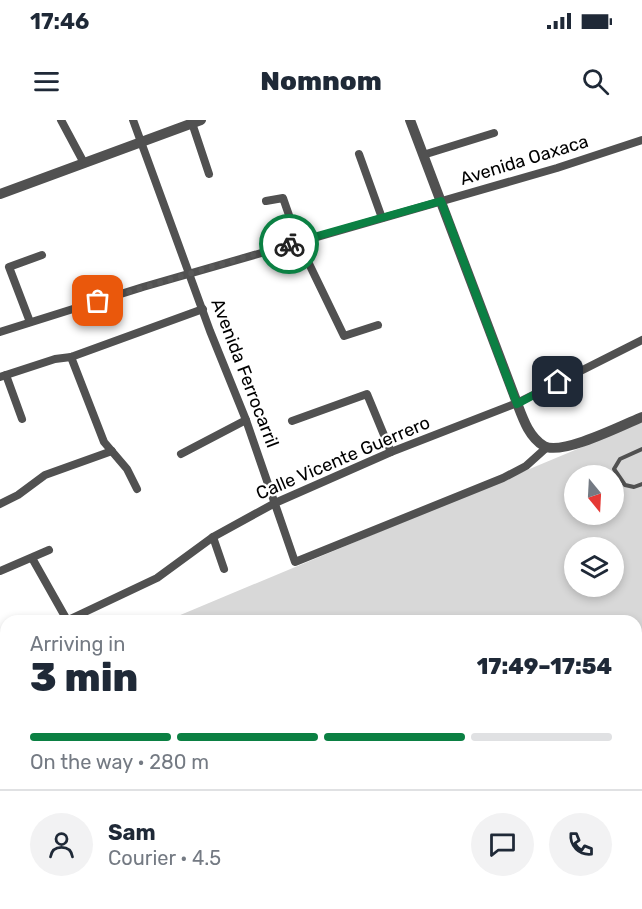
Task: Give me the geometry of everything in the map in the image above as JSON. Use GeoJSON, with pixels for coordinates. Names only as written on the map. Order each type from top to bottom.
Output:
{"type":"FeatureCollection","features":[{"type":"Feature","properties":{"kind":"street"},"geometry":{"type":"LineString","coordinates":[[61,120],[84,164]]}},
{"type":"Feature","properties":{"kind":"street","name":"Avenida Ferrocarril"},"geometry":{"type":"LineString","coordinates":[[133,120],[246,420],[295,562],[503,478],[525,466],[546,448]]}},
{"type":"Feature","properties":{"kind":"street"},"geometry":{"type":"LineString","coordinates":[[410,120],[517,404],[532,437],[546,448],[559,448],[641,419]]}},
{"type":"Feature","properties":{"kind":"street"},"geometry":{"type":"LineString","coordinates":[[1,191],[84,164],[140,141],[196,122],[209,174]]}},
{"type":"Feature","properties":{"kind":"street"},"geometry":{"type":"LineString","coordinates":[[423,155],[494,133]]}},
{"type":"Feature","properties":{"kind":"street","name":"Avenida Oaxaca"},"geometry":{"type":"LineString","coordinates":[[0,332],[298,241],[556,168],[642,140]]}},
{"type":"Feature","properties":{"kind":"street"},"geometry":{"type":"LineString","coordinates":[[359,154],[382,218]]}},
{"type":"Feature","properties":{"kind":"street"},"geometry":{"type":"LineString","coordinates":[[266,201],[283,198],[298,241],[344,336],[378,325]]}},
{"type":"Feature","properties":{"kind":"street"},"geometry":{"type":"LineString","coordinates":[[30,322],[9,267],[42,255]]}},
{"type":"Feature","properties":{"kind":"street"},"geometry":{"type":"LineString","coordinates":[[22,419],[3,376],[55,359],[71,357],[203,309]]}},
{"type":"Feature","properties":{"kind":"street","name":"Calle Vicente Guerrero"},"geometry":{"type":"LineString","coordinates":[[80,615],[157,578],[213,537],[274,503],[391,452],[517,404],[642,340]]}},
{"type":"Feature","properties":{"kind":"street"},"geometry":{"type":"LineString","coordinates":[[71,357],[104,441],[127,469],[137,489]]}},
{"type":"Feature","properties":{"kind":"street"},"geometry":{"type":"LineString","coordinates":[[292,421],[367,394],[391,452]]}},
{"type":"Feature","properties":{"kind":"street"},"geometry":{"type":"LineString","coordinates":[[181,454],[246,420]]}},
{"type":"Feature","properties":{"kind":"street"},"geometry":{"type":"LineString","coordinates":[[0,504],[18,495],[45,475],[112,451]]}},
{"type":"Feature","properties":{"kind":"street"},"geometry":{"type":"LineString","coordinates":[[213,537],[224,569]]}},
{"type":"Feature","properties":{"kind":"street"},"geometry":{"type":"LineString","coordinates":[[0,571],[49,550]]}},
{"type":"Feature","properties":{"kind":"street"},"geometry":{"type":"LineString","coordinates":[[32,558],[64,615]]}},
{"type":"Feature","properties":{"kind":"lane"},"geometry":{"type":"LineString","coordinates":[[642,449],[620,459],[614,469],[625,485],[634,487],[642,484]]}},
{"type":"Feature","properties":{"kind":"shaded area"},"geometry":{"type":"Polygon","coordinates":[[[642,422],[642,615],[180,615],[642,422]]]}},
{"type":"Feature","properties":{"kind":"way so far"},"geometry":{"type":"LineString","coordinates":[[98,301],[289,244]]}},
{"type":"Feature","properties":{"kind":"route"},"geometry":{"type":"LineString","coordinates":[[289,244],[441,201],[517,404],[558,382]]}}]}
